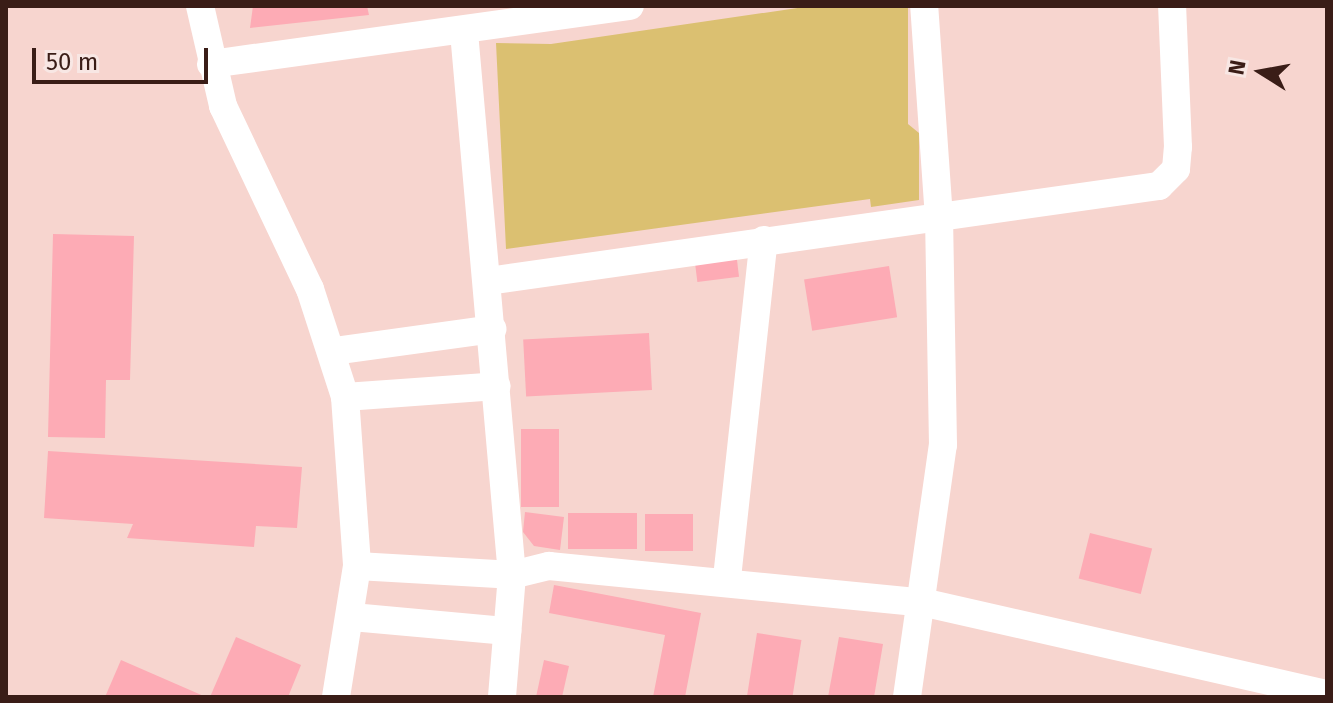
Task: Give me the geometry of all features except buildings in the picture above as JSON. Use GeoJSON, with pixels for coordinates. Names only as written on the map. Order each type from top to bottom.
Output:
{"type":"FeatureCollection","features":[{"type":"Feature","properties":{"kind":"street"},"geometry":{"type":"LineString","coordinates":[[211,64],[464,32],[630,6]]}},
{"type":"Feature","properties":{"kind":"street"},"geometry":{"type":"LineString","coordinates":[[907,697],[926,603],[943,445],[939,218],[924,6]]}},
{"type":"Feature","properties":{"kind":"street"},"geometry":{"type":"LineString","coordinates":[[488,281],[764,240],[939,218],[1169,181],[1178,147],[1172,6]]}},
{"type":"Feature","properties":{"kind":"street"},"geometry":{"type":"LineString","coordinates":[[204,13],[211,64],[237,140],[334,351],[345,397],[357,566],[352,617],[336,697]]}},
{"type":"Feature","properties":{"kind":"street"},"geometry":{"type":"LineString","coordinates":[[464,32],[512,575],[502,697]]}},
{"type":"Feature","properties":{"kind":"street"},"geometry":{"type":"LineString","coordinates":[[727,578],[764,240]]}},
{"type":"Feature","properties":{"kind":"street"},"geometry":{"type":"LineString","coordinates":[[334,351],[492,329]]}},
{"type":"Feature","properties":{"kind":"street"},"geometry":{"type":"LineString","coordinates":[[345,397],[497,386]]}},
{"type":"Feature","properties":{"kind":"street"},"geometry":{"type":"LineString","coordinates":[[357,566],[512,575],[549,566],[727,578],[926,603],[1327,694]]}},
{"type":"Feature","properties":{"kind":"street"},"geometry":{"type":"LineString","coordinates":[[352,617],[507,631]]}},
{"type":"Feature","properties":{"kind":"shaded area"},"geometry":{"type":"Polygon","coordinates":[[[811,6],[908,6],[908,124],[919,133],[919,200],[871,207],[870,199],[506,249],[496,43],[551,44],[811,6]]]}}]}
